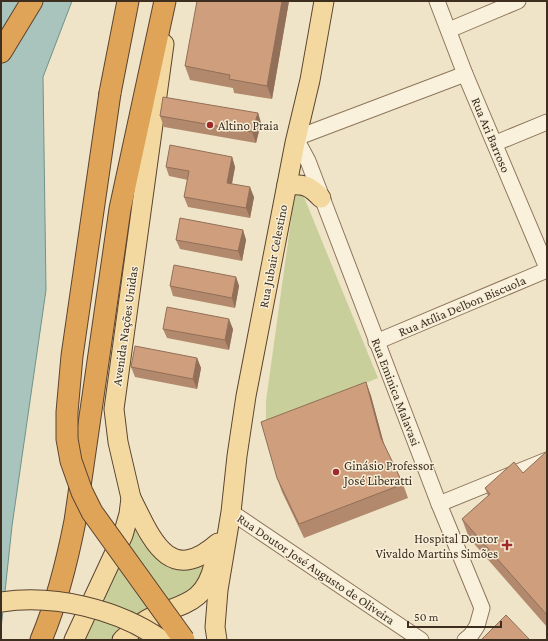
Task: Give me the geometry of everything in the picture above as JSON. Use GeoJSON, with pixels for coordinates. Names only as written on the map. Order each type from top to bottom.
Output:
{"type":"FeatureCollection","features":[{"type":"Feature","properties":{"kind":"highway"},"geometry":{"type":"LineString","coordinates":[[1,52],[32,1]]}},
{"type":"Feature","properties":{"kind":"highway"},"geometry":{"type":"LineString","coordinates":[[128,1],[110,93],[72,356],[67,439],[71,461],[79,486],[92,512],[184,640]]}},
{"type":"Feature","properties":{"kind":"highway"},"geometry":{"type":"LineString","coordinates":[[41,640],[60,588],[67,560],[87,437],[120,210],[164,2]]}},
{"type":"Feature","properties":{"kind":"main road","name":"Rua Jubair Celestino"},"geometry":{"type":"LineString","coordinates":[[217,640],[215,628],[216,605],[231,512],[237,456],[246,396],[295,140],[310,80],[324,1]]}},
{"type":"Feature","properties":{"kind":"main road","name":"Avenida Nações Unidas"},"geometry":{"type":"LineString","coordinates":[[74,640],[123,535],[129,514],[131,498],[118,442],[114,409],[120,354],[162,63],[165,28],[164,2]]}},
{"type":"Feature","properties":{"kind":"main road"},"geometry":{"type":"LineString","coordinates":[[287,185],[300,185],[312,188],[321,198]]}},
{"type":"Feature","properties":{"kind":"main road"},"geometry":{"type":"LineString","coordinates":[[131,498],[152,538],[161,551],[170,558],[183,560],[197,557],[206,553],[218,543]]}},
{"type":"Feature","properties":{"kind":"main road"},"geometry":{"type":"LineString","coordinates":[[122,640],[135,628],[151,618],[184,606],[204,589],[212,573],[223,520],[231,512]]}},
{"type":"Feature","properties":{"kind":"main road"},"geometry":{"type":"LineString","coordinates":[[1,602],[43,600],[100,610],[126,620],[162,640]]}},
{"type":"Feature","properties":{"kind":"main road"},"geometry":{"type":"LineString","coordinates":[[151,618],[188,640]]}},
{"type":"Feature","properties":{"kind":"street","name":"Rua Ari Barroso"},"geometry":{"type":"LineString","coordinates":[[437,1],[465,74],[496,143],[547,269]]}},
{"type":"Feature","properties":{"kind":"street"},"geometry":{"type":"LineString","coordinates":[[449,30],[518,1]]}},
{"type":"Feature","properties":{"kind":"street"},"geometry":{"type":"LineString","coordinates":[[295,140],[465,74]]}},
{"type":"Feature","properties":{"kind":"street"},"geometry":{"type":"LineString","coordinates":[[496,143],[547,122]]}},
{"type":"Feature","properties":{"kind":"street","name":"Rua Eminica Malavasi"},"geometry":{"type":"LineString","coordinates":[[295,140],[308,161],[439,504],[482,608],[476,626],[471,635],[465,640]]}},
{"type":"Feature","properties":{"kind":"street","name":"Rua Atília Delbon Biscuola"},"geometry":{"type":"LineString","coordinates":[[376,342],[547,269]]}},
{"type":"Feature","properties":{"kind":"street"},"geometry":{"type":"LineString","coordinates":[[439,504],[547,460]]}},
{"type":"Feature","properties":{"kind":"street","name":"Rua Doutor José Augusto de Oliveira"},"geometry":{"type":"LineString","coordinates":[[231,512],[421,640]]}},
{"type":"Feature","properties":{"kind":"green space"},"geometry":{"type":"Polygon","coordinates":[[[295,191],[304,197],[378,378],[266,423],[266,401],[295,191]]]}},
{"type":"Feature","properties":{"kind":"green space"},"geometry":{"type":"Polygon","coordinates":[[[129,514],[161,551],[206,553],[204,589],[122,640],[74,640],[129,514]]]}},
{"type":"Feature","properties":{"kind":"water"},"geometry":{"type":"Polygon","coordinates":[[[1,1],[72,1],[43,77],[46,290],[12,526],[1,629],[1,1]]]}},
{"type":"Feature","properties":{"kind":"building"},"geometry":{"type":"Polygon","coordinates":[[[197,1],[282,1],[267,86],[229,79],[230,75],[185,66],[197,1]]]}},
{"type":"Feature","properties":{"kind":"building"},"geometry":{"type":"Polygon","coordinates":[[[163,97],[258,113],[252,132],[160,116],[163,97]]]}},
{"type":"Feature","properties":{"kind":"building"},"geometry":{"type":"Polygon","coordinates":[[[170,145],[232,157],[227,183],[250,187],[246,208],[184,197],[189,171],[166,167],[170,145]]]}},
{"type":"Feature","properties":{"kind":"building"},"geometry":{"type":"Polygon","coordinates":[[[180,218],[243,230],[238,251],[176,240],[180,218]]]}},
{"type":"Feature","properties":{"kind":"building"},"geometry":{"type":"Polygon","coordinates":[[[174,265],[236,277],[232,298],[170,286],[174,265]]]}},
{"type":"Feature","properties":{"kind":"building"},"geometry":{"type":"Polygon","coordinates":[[[167,307],[229,319],[225,340],[163,329],[167,307]]]}},
{"type":"Feature","properties":{"kind":"building"},"geometry":{"type":"Polygon","coordinates":[[[135,346],[197,358],[193,379],[131,367],[135,346]]]}},
{"type":"Feature","properties":{"kind":"building","name":"Ginásio Professor José Liberatti"},"geometry":{"type":"Polygon","coordinates":[[[366,382],[381,438],[403,484],[299,524],[277,478],[261,422],[366,382]]]}},
{"type":"Feature","properties":{"kind":"building"},"geometry":{"type":"Polygon","coordinates":[[[547,451],[547,615],[462,519],[490,494],[485,488],[514,462],[523,473],[547,451]]]}},
{"type":"Feature","properties":{"kind":"building"},"geometry":{"type":"Polygon","coordinates":[[[506,615],[530,640],[481,640],[506,615]]]}},
{"type":"Feature","properties":{"kind":"place","name":"Altino Praia"},"geometry":{"type":"Point","coordinates":[210,125]}},
{"type":"Feature","properties":{"kind":"place","name":"Ginásio Professor José Liberatti"},"geometry":{"type":"Point","coordinates":[336,472]}},
{"type":"Feature","properties":{"kind":"place","name":"Hospital Doutor Vivaldo Martins Simões"},"geometry":{"type":"Point","coordinates":[507,545]}}]}
